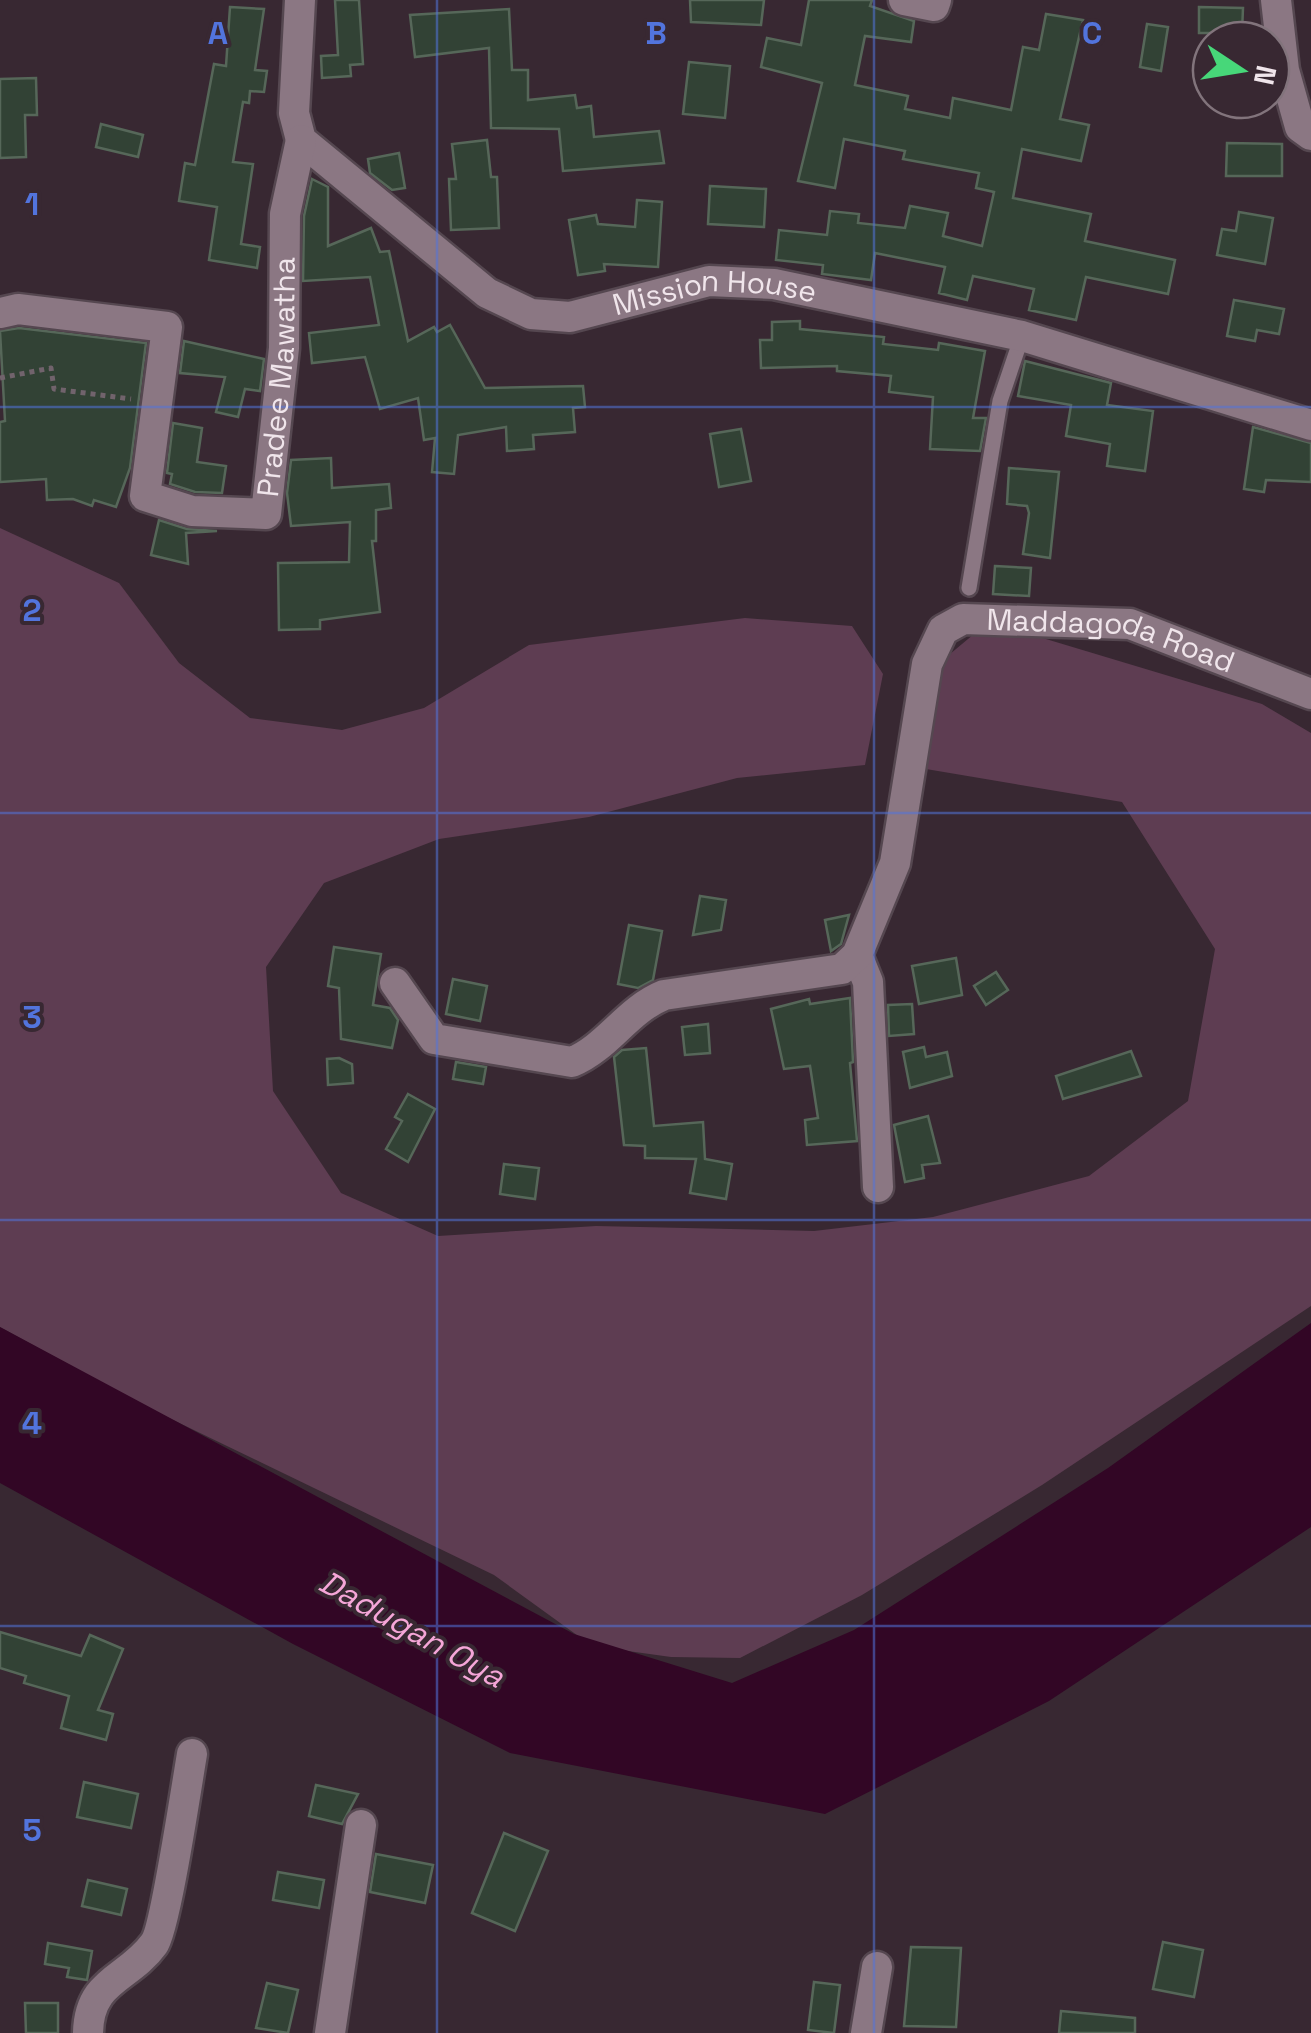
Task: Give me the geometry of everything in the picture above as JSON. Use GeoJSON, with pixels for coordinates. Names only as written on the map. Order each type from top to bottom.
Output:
{"type":"FeatureCollection","features":[{"type":"Feature","properties":{"kind":"street"},"geometry":{"type":"LineString","coordinates":[[300,0],[294,112],[301,140]]}},
{"type":"Feature","properties":{"kind":"street"},"geometry":{"type":"LineString","coordinates":[[904,0],[935,3]]}},
{"type":"Feature","properties":{"kind":"street"},"geometry":{"type":"LineString","coordinates":[[1276,0],[1284,70],[1300,128],[1311,134]]}},
{"type":"Feature","properties":{"kind":"street","name":"Mission House"},"geometry":{"type":"LineString","coordinates":[[301,140],[487,292],[531,314],[570,317],[709,281],[758,283],[1022,336],[1311,426]]}},
{"type":"Feature","properties":{"kind":"street","name":"Pradee Mawatha"},"geometry":{"type":"LineString","coordinates":[[0,313],[18,309],[167,327],[145,496],[192,511],[266,514],[284,348],[285,214],[301,140]]}},
{"type":"Feature","properties":{"kind":"street","name":"Maddagoda Road"},"geometry":{"type":"LineString","coordinates":[[857,955],[894,864],[927,664],[943,630],[963,619],[1130,624],[1311,694]]}},
{"type":"Feature","properties":{"kind":"street"},"geometry":{"type":"LineString","coordinates":[[395,982],[434,1039],[572,1062],[590,1054],[640,1005],[664,995],[842,969],[857,955],[868,982],[878,1187]]}},
{"type":"Feature","properties":{"kind":"street"},"geometry":{"type":"LineString","coordinates":[[88,2033],[88,2018],[99,1990],[156,1942],[192,1754]]}},
{"type":"Feature","properties":{"kind":"street"},"geometry":{"type":"LineString","coordinates":[[330,2033],[361,1825]]}},
{"type":"Feature","properties":{"kind":"street"},"geometry":{"type":"LineString","coordinates":[[866,2033],[876,1966]]}},
{"type":"Feature","properties":{"kind":"lane"},"geometry":{"type":"LineString","coordinates":[[969,588],[1000,401],[1022,336]]}},
{"type":"Feature","properties":{"kind":"path"},"geometry":{"type":"LineString","coordinates":[[0,378],[51,368],[54,389],[159,403]]}},
{"type":"Feature","properties":{"kind":"shaded area"},"geometry":{"type":"Polygon","coordinates":[[[0,528],[119,583],[179,663],[250,718],[342,730],[424,708],[529,645],[745,618],[852,626],[883,674],[865,765],[737,778],[589,817],[439,839],[324,883],[266,967],[273,1091],[341,1193],[438,1236],[596,1226],[814,1231],[933,1217],[1089,1176],[1188,1101],[1215,949],[1122,802],[926,769],[938,664],[974,634],[1026,633],[1262,704],[1311,733],[1311,1306],[1042,1485],[862,1595],[740,1658],[671,1657],[592,1646],[494,1575],[142,1405],[0,1327],[0,528]]]}},
{"type":"Feature","properties":{"kind":"water","name":"Dadugan Oya"},"geometry":{"type":"Polygon","coordinates":[[[1311,1323],[1311,1527],[1049,1701],[825,1814],[510,1753],[293,1644],[0,1483],[0,1327],[574,1634],[732,1683],[854,1630],[1108,1468],[1311,1323]]]}},
{"type":"Feature","properties":{"kind":"building"},"geometry":{"type":"Polygon","coordinates":[[[335,0],[359,0],[363,64],[350,65],[351,76],[322,78],[321,56],[338,55],[335,0]]]}},
{"type":"Feature","properties":{"kind":"building"},"geometry":{"type":"Polygon","coordinates":[[[690,0],[764,0],[761,25],[691,22],[690,0]]]}},
{"type":"Feature","properties":{"kind":"building"},"geometry":{"type":"Polygon","coordinates":[[[809,0],[872,0],[870,6],[914,21],[911,42],[865,36],[855,85],[908,96],[905,109],[950,118],[953,98],[1011,110],[1023,47],[1039,50],[1046,14],[1083,20],[1060,119],[1089,125],[1081,161],[1022,149],[1013,198],[1091,214],[1085,241],[1175,260],[1168,294],[1086,277],[1076,320],[1029,310],[1034,289],[973,276],[967,300],[939,293],[945,267],[875,253],[871,280],[822,274],[823,265],[776,260],[779,230],[827,235],[830,211],[859,214],[858,223],[905,228],[910,206],[948,213],[943,236],[982,246],[994,192],[976,188],[979,173],[903,159],[905,151],[844,139],[835,188],[798,181],[822,83],[761,67],[767,38],[801,45],[809,0]]]}},
{"type":"Feature","properties":{"kind":"building"},"geometry":{"type":"Polygon","coordinates":[[[230,7],[264,9],[255,70],[267,71],[264,92],[250,91],[249,103],[243,102],[233,162],[253,164],[241,244],[260,247],[257,268],[209,260],[217,207],[179,201],[185,163],[195,165],[214,64],[226,66],[230,7]]]}},
{"type":"Feature","properties":{"kind":"building"},"geometry":{"type":"Polygon","coordinates":[[[1199,7],[1243,8],[1243,20],[1199,20],[1199,7]]]}},
{"type":"Feature","properties":{"kind":"building"},"geometry":{"type":"Polygon","coordinates":[[[509,9],[512,70],[528,70],[528,100],[575,95],[577,108],[591,106],[594,137],[659,131],[664,163],[563,171],[559,129],[491,128],[489,48],[415,57],[410,15],[509,9]]]}},
{"type":"Feature","properties":{"kind":"building"},"geometry":{"type":"Polygon","coordinates":[[[1147,24],[1168,27],[1161,71],[1140,67],[1147,24]]]}},
{"type":"Feature","properties":{"kind":"building"},"geometry":{"type":"Polygon","coordinates":[[[689,62],[730,66],[725,118],[683,114],[689,62]]]}},
{"type":"Feature","properties":{"kind":"building"},"geometry":{"type":"Polygon","coordinates":[[[36,78],[37,115],[25,115],[26,157],[0,158],[0,79],[36,78]]]}},
{"type":"Feature","properties":{"kind":"building"},"geometry":{"type":"Polygon","coordinates":[[[101,124],[143,135],[138,157],[96,147],[101,124]]]}},
{"type":"Feature","properties":{"kind":"building"},"geometry":{"type":"Polygon","coordinates":[[[487,140],[491,177],[497,177],[499,228],[451,230],[449,179],[456,179],[452,144],[487,140]]]}},
{"type":"Feature","properties":{"kind":"building"},"geometry":{"type":"Polygon","coordinates":[[[1227,143],[1282,144],[1282,176],[1226,176],[1227,143]]]}},
{"type":"Feature","properties":{"kind":"building"},"geometry":{"type":"Polygon","coordinates":[[[399,153],[405,188],[392,190],[370,173],[368,159],[399,153]]]}},
{"type":"Feature","properties":{"kind":"building"},"geometry":{"type":"Polygon","coordinates":[[[312,179],[328,187],[328,246],[371,228],[380,252],[389,251],[408,341],[434,327],[437,332],[450,325],[485,388],[583,386],[585,407],[573,408],[575,432],[533,435],[534,449],[507,451],[506,427],[458,435],[454,474],[432,472],[435,438],[424,440],[418,398],[380,409],[365,357],[312,363],[309,333],[379,325],[370,277],[303,281],[304,216],[312,179]]]}},
{"type":"Feature","properties":{"kind":"building"},"geometry":{"type":"Polygon","coordinates":[[[710,186],[766,189],[764,227],[708,224],[710,186]]]}},
{"type":"Feature","properties":{"kind":"building"},"geometry":{"type":"Polygon","coordinates":[[[637,200],[662,202],[658,267],[604,264],[605,271],[578,275],[569,220],[596,215],[598,224],[635,227],[637,200]]]}},
{"type":"Feature","properties":{"kind":"building"},"geometry":{"type":"Polygon","coordinates":[[[1239,212],[1273,218],[1265,264],[1217,255],[1222,229],[1236,231],[1239,212]]]}},
{"type":"Feature","properties":{"kind":"building"},"geometry":{"type":"Polygon","coordinates":[[[1234,300],[1284,309],[1279,334],[1257,330],[1255,341],[1227,336],[1234,300]]]}},
{"type":"Feature","properties":{"kind":"building"},"geometry":{"type":"Polygon","coordinates":[[[800,321],[800,329],[884,337],[883,344],[938,350],[939,343],[985,351],[973,418],[986,418],[980,451],[930,449],[933,397],[889,392],[891,376],[837,371],[837,366],[761,368],[760,340],[772,340],[772,322],[800,321]]]}},
{"type":"Feature","properties":{"kind":"building"},"geometry":{"type":"Polygon","coordinates":[[[19,328],[146,343],[130,468],[116,507],[94,500],[92,506],[73,499],[47,500],[46,479],[0,482],[0,422],[5,421],[0,331],[19,328]]]}},
{"type":"Feature","properties":{"kind":"building"},"geometry":{"type":"Polygon","coordinates":[[[184,341],[264,359],[260,391],[245,389],[238,417],[216,412],[225,377],[180,373],[184,341]]]}},
{"type":"Feature","properties":{"kind":"building"},"geometry":{"type":"Polygon","coordinates":[[[1025,361],[1111,383],[1107,405],[1153,411],[1145,471],[1107,466],[1110,444],[1066,436],[1071,405],[1018,396],[1025,361]]]}},
{"type":"Feature","properties":{"kind":"building"},"geometry":{"type":"Polygon","coordinates":[[[173,423],[202,428],[197,462],[226,466],[222,493],[195,492],[170,484],[172,474],[167,473],[173,423]]]}},
{"type":"Feature","properties":{"kind":"building"},"geometry":{"type":"Polygon","coordinates":[[[1253,427],[1311,443],[1311,482],[1266,480],[1264,492],[1244,489],[1253,427]]]}},
{"type":"Feature","properties":{"kind":"building"},"geometry":{"type":"Polygon","coordinates":[[[741,429],[751,481],[719,487],[710,434],[741,429]]]}},
{"type":"Feature","properties":{"kind":"building"},"geometry":{"type":"Polygon","coordinates":[[[331,458],[332,488],[389,484],[391,508],[376,510],[376,541],[372,541],[380,612],[320,620],[320,629],[279,630],[278,563],[349,562],[350,522],[291,526],[287,493],[291,460],[331,458]]]}},
{"type":"Feature","properties":{"kind":"building"},"geometry":{"type":"Polygon","coordinates":[[[1009,468],[1059,472],[1050,558],[1023,554],[1029,513],[1027,506],[1007,504],[1009,468]]]}},
{"type":"Feature","properties":{"kind":"building"},"geometry":{"type":"Polygon","coordinates":[[[159,520],[187,529],[217,531],[186,533],[188,564],[151,555],[159,520]]]}},
{"type":"Feature","properties":{"kind":"building"},"geometry":{"type":"Polygon","coordinates":[[[995,566],[1031,568],[1029,596],[993,594],[995,566]]]}},
{"type":"Feature","properties":{"kind":"building"},"geometry":{"type":"Polygon","coordinates":[[[700,896],[726,900],[721,930],[693,935],[700,896]]]}},
{"type":"Feature","properties":{"kind":"building"},"geometry":{"type":"Polygon","coordinates":[[[849,915],[841,944],[831,951],[825,920],[849,915]]]}},
{"type":"Feature","properties":{"kind":"building"},"geometry":{"type":"Polygon","coordinates":[[[629,925],[662,931],[653,980],[638,988],[618,984],[629,925]]]}},
{"type":"Feature","properties":{"kind":"building"},"geometry":{"type":"Polygon","coordinates":[[[334,947],[381,954],[373,1005],[390,1008],[398,1020],[392,1048],[341,1039],[339,988],[328,986],[334,947]]]}},
{"type":"Feature","properties":{"kind":"building"},"geometry":{"type":"Polygon","coordinates":[[[956,958],[962,995],[919,1004],[912,966],[956,958]]]}},
{"type":"Feature","properties":{"kind":"building"},"geometry":{"type":"Polygon","coordinates":[[[996,972],[1008,990],[986,1005],[974,986],[996,972]]]}},
{"type":"Feature","properties":{"kind":"building"},"geometry":{"type":"Polygon","coordinates":[[[453,979],[487,986],[480,1021],[446,1014],[453,979]]]}},
{"type":"Feature","properties":{"kind":"building"},"geometry":{"type":"Polygon","coordinates":[[[850,998],[850,1063],[857,1141],[807,1145],[805,1120],[818,1118],[810,1066],[784,1069],[771,1009],[809,999],[810,1004],[850,998]]]}},
{"type":"Feature","properties":{"kind":"building"},"geometry":{"type":"Polygon","coordinates":[[[912,1004],[914,1034],[889,1036],[888,1005],[912,1004]]]}},
{"type":"Feature","properties":{"kind":"building"},"geometry":{"type":"Polygon","coordinates":[[[708,1024],[710,1053],[685,1055],[682,1027],[708,1024]]]}},
{"type":"Feature","properties":{"kind":"building"},"geometry":{"type":"Polygon","coordinates":[[[924,1047],[926,1057],[947,1052],[952,1076],[910,1088],[903,1052],[924,1047]]]}},
{"type":"Feature","properties":{"kind":"building"},"geometry":{"type":"Polygon","coordinates":[[[646,1048],[654,1126],[703,1122],[705,1159],[732,1164],[726,1199],[690,1193],[696,1159],[645,1158],[645,1146],[624,1145],[614,1057],[622,1050],[646,1048]]]}},
{"type":"Feature","properties":{"kind":"building"},"geometry":{"type":"Polygon","coordinates":[[[1131,1051],[1141,1076],[1063,1099],[1056,1076],[1131,1051]]]}},
{"type":"Feature","properties":{"kind":"building"},"geometry":{"type":"Polygon","coordinates":[[[339,1058],[352,1064],[353,1083],[328,1085],[327,1059],[339,1058]]]}},
{"type":"Feature","properties":{"kind":"building"},"geometry":{"type":"Polygon","coordinates":[[[456,1062],[486,1067],[483,1084],[453,1079],[456,1062]]]}},
{"type":"Feature","properties":{"kind":"building"},"geometry":{"type":"Polygon","coordinates":[[[408,1094],[435,1109],[408,1162],[386,1149],[402,1121],[395,1117],[408,1094]]]}},
{"type":"Feature","properties":{"kind":"building"},"geometry":{"type":"Polygon","coordinates":[[[928,1116],[940,1163],[922,1165],[924,1178],[905,1182],[894,1125],[928,1116]]]}},
{"type":"Feature","properties":{"kind":"building"},"geometry":{"type":"Polygon","coordinates":[[[504,1164],[539,1168],[535,1199],[500,1194],[504,1164]]]}},
{"type":"Feature","properties":{"kind":"building"},"geometry":{"type":"Polygon","coordinates":[[[0,1632],[81,1656],[90,1635],[123,1649],[98,1710],[113,1714],[106,1740],[61,1728],[69,1696],[24,1683],[26,1676],[0,1668],[0,1632]]]}},
{"type":"Feature","properties":{"kind":"building"},"geometry":{"type":"Polygon","coordinates":[[[84,1782],[138,1794],[131,1828],[77,1817],[84,1782]]]}},
{"type":"Feature","properties":{"kind":"building"},"geometry":{"type":"Polygon","coordinates":[[[316,1785],[358,1794],[342,1824],[309,1816],[316,1785]]]}},
{"type":"Feature","properties":{"kind":"building"},"geometry":{"type":"Polygon","coordinates":[[[504,1833],[548,1851],[515,1931],[472,1913],[504,1833]]]}},
{"type":"Feature","properties":{"kind":"building"},"geometry":{"type":"Polygon","coordinates":[[[376,1854],[433,1865],[425,1903],[370,1892],[376,1854]]]}},
{"type":"Feature","properties":{"kind":"building"},"geometry":{"type":"Polygon","coordinates":[[[278,1872],[324,1880],[319,1908],[273,1900],[278,1872]]]}},
{"type":"Feature","properties":{"kind":"building"},"geometry":{"type":"Polygon","coordinates":[[[88,1880],[127,1889],[121,1915],[82,1906],[88,1880]]]}},
{"type":"Feature","properties":{"kind":"building"},"geometry":{"type":"Polygon","coordinates":[[[1163,1942],[1203,1950],[1194,1997],[1153,1989],[1163,1942]]]}},
{"type":"Feature","properties":{"kind":"building"},"geometry":{"type":"Polygon","coordinates":[[[48,1943],[92,1951],[87,1980],[67,1977],[69,1968],[45,1964],[48,1943]]]}},
{"type":"Feature","properties":{"kind":"building"},"geometry":{"type":"Polygon","coordinates":[[[911,1947],[961,1948],[956,2027],[904,2026],[911,1947]]]}},
{"type":"Feature","properties":{"kind":"building"},"geometry":{"type":"Polygon","coordinates":[[[814,1982],[840,1985],[834,2033],[808,2030],[814,1982]]]}},
{"type":"Feature","properties":{"kind":"building"},"geometry":{"type":"Polygon","coordinates":[[[267,1983],[298,1990],[288,2033],[256,2028],[267,1983]]]}},
{"type":"Feature","properties":{"kind":"building"},"geometry":{"type":"Polygon","coordinates":[[[25,2003],[58,2003],[58,2033],[26,2033],[25,2003]]]}},
{"type":"Feature","properties":{"kind":"building"},"geometry":{"type":"Polygon","coordinates":[[[1061,2011],[1135,2018],[1135,2033],[1059,2033],[1061,2011]]]}}]}
